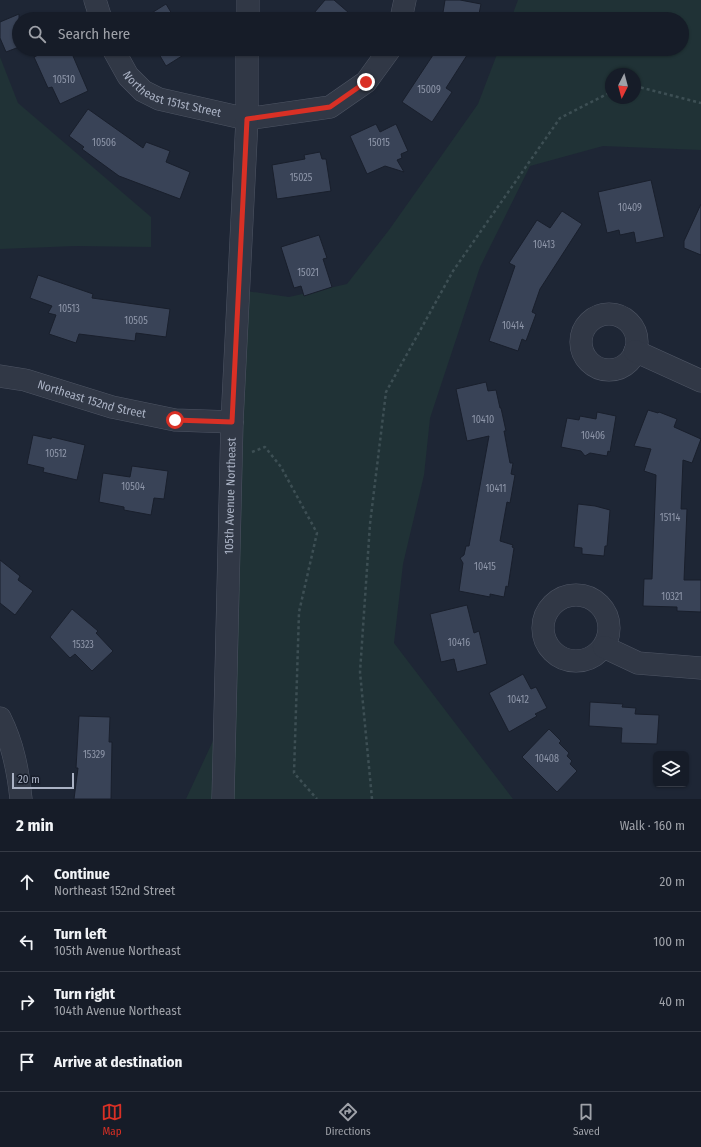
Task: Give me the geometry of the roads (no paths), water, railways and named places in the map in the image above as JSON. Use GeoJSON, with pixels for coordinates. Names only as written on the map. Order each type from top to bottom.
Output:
{"type":"FeatureCollection","features":[{"type":"Feature","properties":{"kind":"street"},"geometry":{"type":"LineString","coordinates":[[95,0],[99,12]]}},
{"type":"Feature","properties":{"kind":"street"},"geometry":{"type":"LineString","coordinates":[[248,0],[248,12]]}},
{"type":"Feature","properties":{"kind":"street"},"geometry":{"type":"LineString","coordinates":[[402,12],[405,0]]}},
{"type":"Feature","properties":{"kind":"street","name":"Northeast 151st Street"},"geometry":{"type":"LineString","coordinates":[[117,56],[128,76],[143,92],[159,99],[247,119]]}},
{"type":"Feature","properties":{"kind":"street","name":"105th Avenue Northeast"},"geometry":{"type":"LineString","coordinates":[[223,799],[232,422],[247,119],[248,56]]}},
{"type":"Feature","properties":{"kind":"street"},"geometry":{"type":"LineString","coordinates":[[247,119],[330,107],[366,82],[385,56]]}},
{"type":"Feature","properties":{"kind":"street"},"geometry":{"type":"LineString","coordinates":[[635,351],[701,381]]}},
{"type":"Feature","properties":{"kind":"street","name":"Northeast 152nd Street"},"geometry":{"type":"LineString","coordinates":[[0,376],[25,380],[112,407],[175,420],[232,422]]}},
{"type":"Feature","properties":{"kind":"street"},"geometry":{"type":"LineString","coordinates":[[604,647],[638,663],[701,668]]}},
{"type":"Feature","properties":{"kind":"street"},"geometry":{"type":"LineString","coordinates":[[0,718],[8,734],[19,773],[21,799]]}}]}
